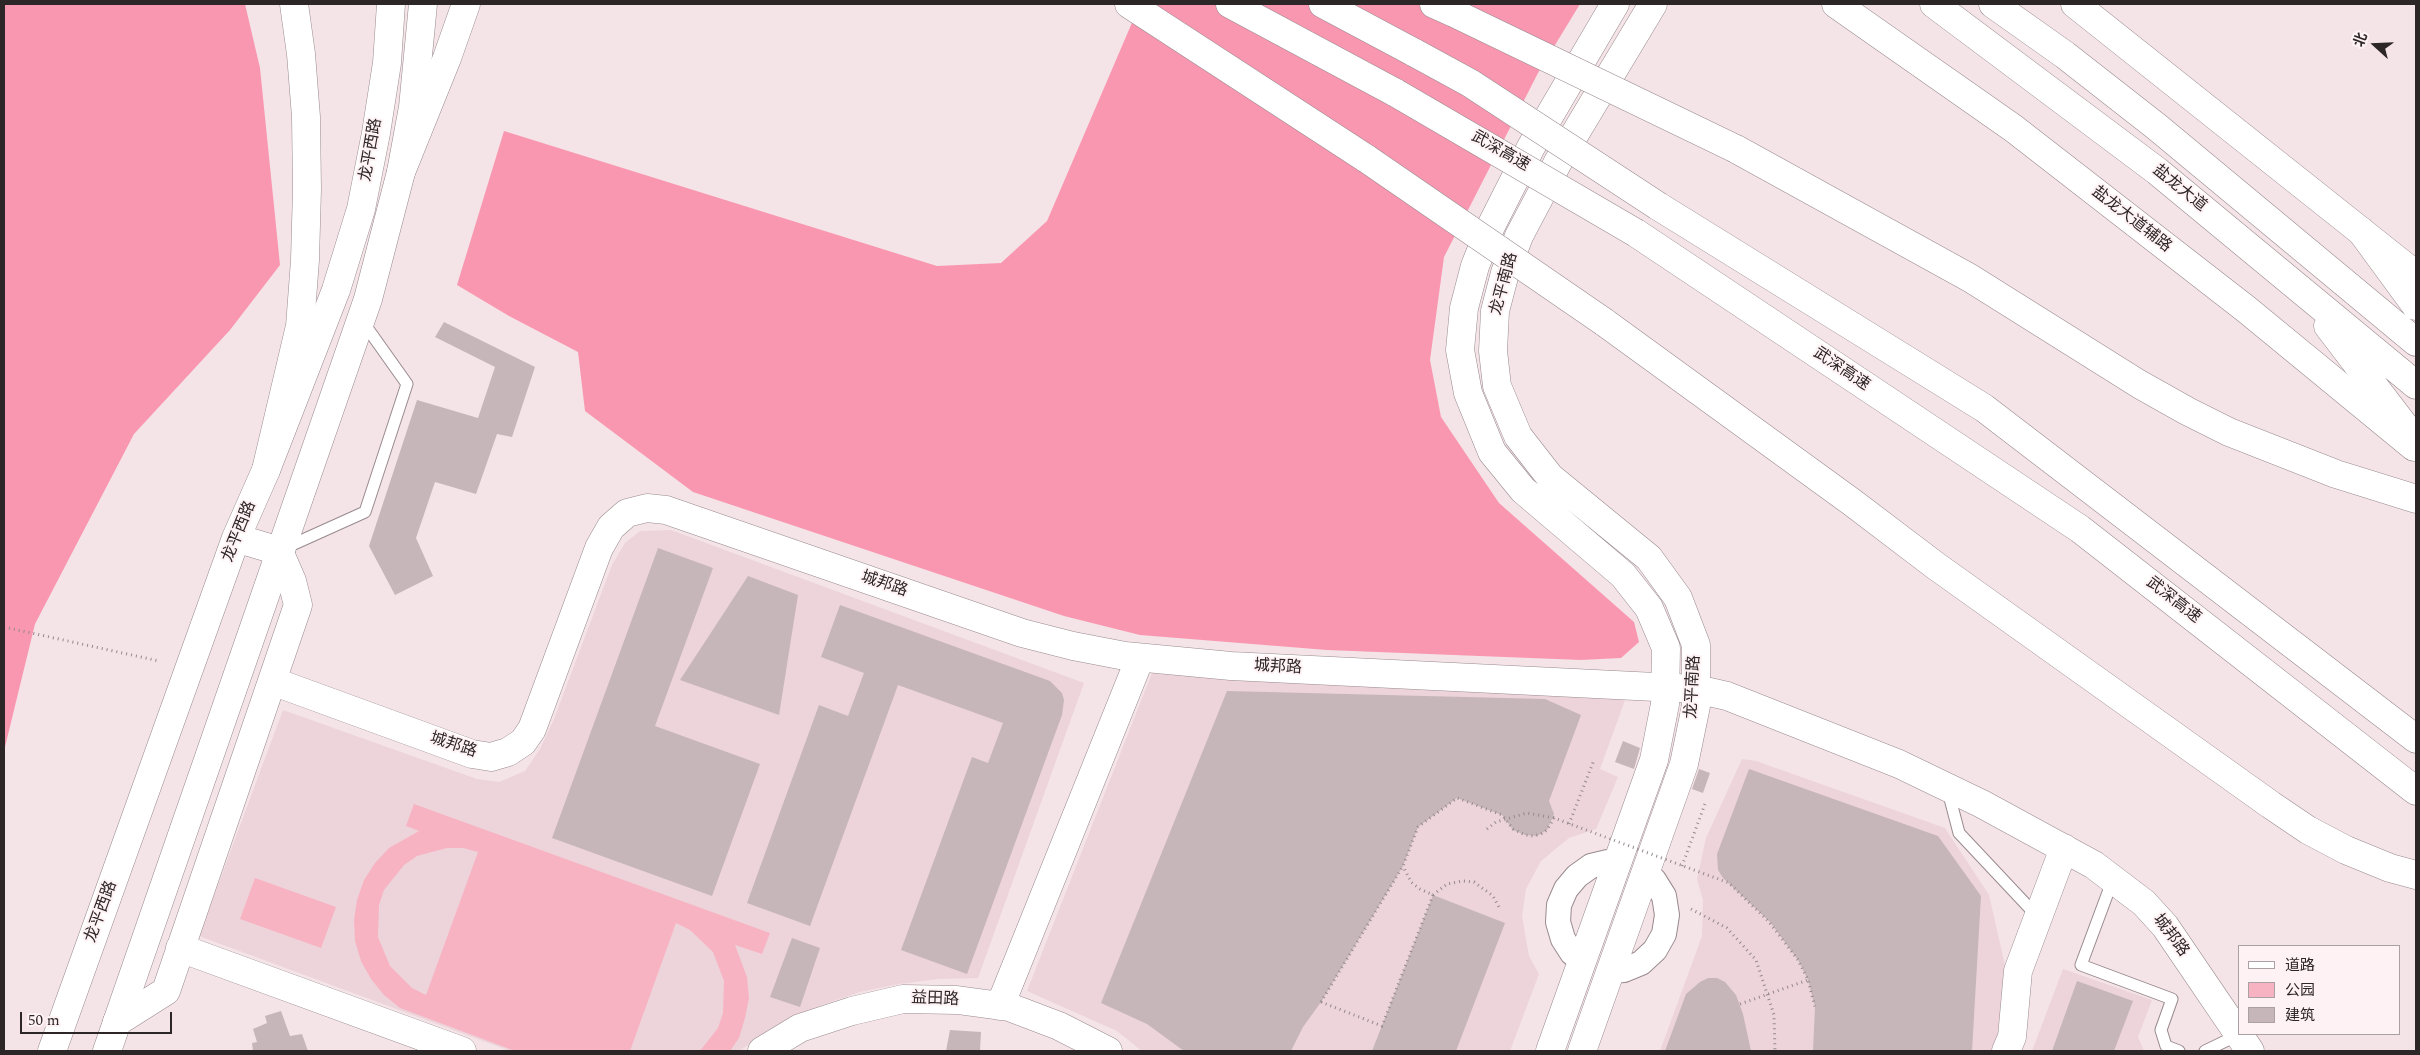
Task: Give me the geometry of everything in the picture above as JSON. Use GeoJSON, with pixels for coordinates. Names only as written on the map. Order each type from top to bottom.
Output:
{"type":"FeatureCollection","features":[{"type":"Feature","properties":{"kind":"main road"},"geometry":{"type":"LineString","coordinates":[[266,470],[300,326],[305,260],[308,189],[306,117],[301,54],[294,4]]}},
{"type":"Feature","properties":{"kind":"main road","name":"龙平西路"},"geometry":{"type":"LineString","coordinates":[[52,1051],[236,538],[266,470],[336,290],[361,209],[387,63],[391,4]]}},
{"type":"Feature","properties":{"kind":"main road","name":"龙平西路"},"geometry":{"type":"LineString","coordinates":[[107,1051],[279,550],[361,319],[386,236],[402,172],[413,107],[422,4]]}},
{"type":"Feature","properties":{"kind":"main road"},"geometry":{"type":"LineString","coordinates":[[402,172],[448,58],[466,4]]}},
{"type":"Feature","properties":{"kind":"main road"},"geometry":{"type":"LineString","coordinates":[[1129,4],[1367,159],[1604,322],[1853,503],[1936,566],[2271,805],[2308,830],[2346,850],[2390,868],[2416,875]]}},
{"type":"Feature","properties":{"kind":"main road","name":"武深高速"},"geometry":{"type":"LineString","coordinates":[[1230,4],[1396,93],[1636,232],[2080,528],[2416,791]]}},
{"type":"Feature","properties":{"kind":"main road"},"geometry":{"type":"LineString","coordinates":[[1324,4],[1470,83],[1658,206],[1984,408],[2416,739]]}},
{"type":"Feature","properties":{"kind":"main road","name":"龙平南路"},"geometry":{"type":"LineString","coordinates":[[1615,4],[1532,147],[1491,226],[1474,266],[1464,308],[1460,350],[1468,393],[1492,452],[1523,490],[1623,575],[1649,608],[1666,648],[1665,704],[1654,760],[1618,862]]}},
{"type":"Feature","properties":{"kind":"main road","name":"龙平南路"},"geometry":{"type":"LineString","coordinates":[[1611,971],[1684,764],[1696,706],[1696,644],[1678,598],[1649,558],[1550,476],[1518,436],[1497,386],[1493,351],[1495,311],[1505,273],[1519,236],[1558,162],[1653,4]]}},
{"type":"Feature","properties":{"kind":"main road","name":"盐龙大道辅路"},"geometry":{"type":"LineString","coordinates":[[1836,4],[2013,128],[2246,309],[2416,449]]}},
{"type":"Feature","properties":{"kind":"main road","name":"盐龙大道"},"geometry":{"type":"LineString","coordinates":[[1934,4],[2157,171],[2416,385]]}},
{"type":"Feature","properties":{"kind":"main road","name":"盐龙大道"},"geometry":{"type":"LineString","coordinates":[[1993,4],[2065,55],[2157,126],[2416,342]]}},
{"type":"Feature","properties":{"kind":"main road"},"geometry":{"type":"LineString","coordinates":[[2074,4],[2416,275]]}},
{"type":"Feature","properties":{"kind":"main road"},"geometry":{"type":"LineString","coordinates":[[1444,9],[1736,149],[1970,278],[2139,384],[2195,415],[2271,449],[2336,474],[2416,499]]}},
{"type":"Feature","properties":{"kind":"main road"},"geometry":{"type":"LineString","coordinates":[[2361,231],[2416,306]]}},
{"type":"Feature","properties":{"kind":"main road"},"geometry":{"type":"LineString","coordinates":[[2298,287],[2416,441]]}},
{"type":"Feature","properties":{"kind":"main road","name":"城邦路"},"geometry":{"type":"LineString","coordinates":[[272,682],[472,754],[491,757],[508,752],[523,742],[532,729],[598,548],[611,527],[627,513],[647,508],[675,514],[1022,633],[1073,646],[1140,658],[1231,666],[1666,686],[1696,689],[1727,696],[1899,764],[2064,848],[2113,879],[2144,903],[2165,926],[2238,1034]]}},
{"type":"Feature","properties":{"kind":"main road"},"geometry":{"type":"LineString","coordinates":[[117,1022],[166,990],[298,605],[292,581],[279,550],[236,538]]}},
{"type":"Feature","properties":{"kind":"main road"},"geometry":{"type":"LineString","coordinates":[[1000,1006],[1140,658]]}},
{"type":"Feature","properties":{"kind":"main road"},"geometry":{"type":"LineString","coordinates":[[2006,1051],[2012,1037],[2018,971],[2064,848]]}},
{"type":"Feature","properties":{"kind":"main road"},"geometry":{"type":"LineString","coordinates":[[1550,1051],[1618,862]]}},
{"type":"Feature","properties":{"kind":"main road"},"geometry":{"type":"LineString","coordinates":[[180,948],[462,1051]]}},
{"type":"Feature","properties":{"kind":"main road"},"geometry":{"type":"LineString","coordinates":[[1582,1051],[1611,971]]}},
{"type":"Feature","properties":{"kind":"main road","name":"益田路"},"geometry":{"type":"LineString","coordinates":[[762,1051],[800,1028],[852,1011],[903,999],[957,1000],[1009,1007],[1058,1026],[1108,1051]]}},
{"type":"Feature","properties":{"kind":"street"},"geometry":{"type":"LineString","coordinates":[[1582,961],[1572,953],[1563,939],[1558,922],[1560,905],[1566,889],[1577,876],[1591,866],[1618,862]]}},
{"type":"Feature","properties":{"kind":"street"},"geometry":{"type":"LineString","coordinates":[[1611,971],[1624,970],[1641,963],[1655,950],[1664,934],[1667,915],[1664,896],[1654,880],[1646,873]]}},
{"type":"Feature","properties":{"kind":"lane"},"geometry":{"type":"LineString","coordinates":[[279,550],[365,512],[407,384],[361,319]]}},
{"type":"Feature","properties":{"kind":"lane"},"geometry":{"type":"LineString","coordinates":[[1947,787],[1959,833],[2038,917]]}},
{"type":"Feature","properties":{"kind":"lane"},"geometry":{"type":"LineString","coordinates":[[2113,879],[2081,965],[2172,999],[2161,1030],[2166,1046],[2179,1051]]}},
{"type":"Feature","properties":{"kind":"lane"},"geometry":{"type":"LineString","coordinates":[[2205,1051],[2244,1043]]}},
{"type":"Feature","properties":{"kind":"path"},"geometry":{"type":"LineString","coordinates":[[4,626],[159,661]]}},
{"type":"Feature","properties":{"kind":"path"},"geometry":{"type":"LineString","coordinates":[[1569,824],[1594,760]]}},
{"type":"Feature","properties":{"kind":"path"},"geometry":{"type":"LineString","coordinates":[[1499,907],[1493,896],[1474,882],[1463,881],[1447,884],[1433,895],[1382,1026],[1322,1002],[1403,866],[1418,827],[1458,798],[1502,815],[1514,830],[1525,835],[1541,834],[1547,830],[1554,818]]}},
{"type":"Feature","properties":{"kind":"path"},"geometry":{"type":"LineString","coordinates":[[1682,866],[1705,804]]}},
{"type":"Feature","properties":{"kind":"path"},"geometry":{"type":"LineString","coordinates":[[1486,829],[1496,822],[1527,813],[1554,818],[1729,883],[1753,905],[1784,940],[1808,980],[1815,1007]]}},
{"type":"Feature","properties":{"kind":"path"},"geometry":{"type":"LineString","coordinates":[[1403,866],[1411,882],[1420,890],[1433,895]]}},
{"type":"Feature","properties":{"kind":"path"},"geometry":{"type":"LineString","coordinates":[[1691,909],[1727,928],[1756,960],[1774,1015],[1775,1051]]}},
{"type":"Feature","properties":{"kind":"path"},"geometry":{"type":"LineString","coordinates":[[1740,1004],[1808,980]]}},
{"type":"Feature","properties":{"kind":"shaded area"},"geometry":{"type":"Polygon","coordinates":[[[4,4],[245,4],[260,68],[280,265],[230,330],[134,434],[35,624],[4,751],[4,4]]]}},
{"type":"Feature","properties":{"kind":"shaded area"},"geometry":{"type":"Polygon","coordinates":[[[1140,4],[1580,4],[1538,73],[1444,257],[1430,360],[1441,417],[1499,503],[1634,622],[1639,642],[1621,658],[1581,660],[1327,650],[1140,635],[1064,616],[693,492],[585,411],[578,352],[509,316],[457,285],[504,131],[937,266],[1001,263],[1047,221],[1140,4]]]}},
{"type":"Feature","properties":{"kind":"shaded area"},"geometry":{"type":"Polygon","coordinates":[[[671,530],[1084,683],[978,978],[938,979],[860,992],[822,1005],[785,1021],[739,1051],[510,1051],[199,936],[283,710],[477,779],[499,782],[525,771],[540,749],[554,719],[612,565],[625,543],[640,531],[671,530]]]}},
{"type":"Feature","properties":{"kind":"shaded area"},"geometry":{"type":"Polygon","coordinates":[[[1152,673],[1628,692],[1600,769],[1618,777],[1596,829],[1569,838],[1541,861],[1526,889],[1522,916],[1529,956],[1539,974],[1510,1051],[1142,1051],[1117,1031],[1027,991],[1152,673]]]}},
{"type":"Feature","properties":{"kind":"shaded area"},"geometry":{"type":"Polygon","coordinates":[[[1742,759],[1756,761],[1945,828],[1989,895],[2006,970],[2001,1033],[1994,1051],[1660,1051],[1702,936],[1703,900],[1697,879],[1706,838],[1742,759]]]}},
{"type":"Feature","properties":{"kind":"shaded area"},"geometry":{"type":"Polygon","coordinates":[[[2063,969],[2152,1000],[2138,1037],[2144,1051],[2032,1051],[2063,969]]]}},
{"type":"Feature","properties":{"kind":"green space"},"geometry":{"type":"Polygon","coordinates":[[[414,804],[770,933],[762,954],[735,945],[747,977],[749,998],[739,1038],[730,1051],[700,1051],[718,1028],[723,1013],[724,981],[713,952],[690,930],[676,923],[630,1051],[515,1051],[400,1008],[384,995],[371,979],[361,961],[355,941],[354,920],[357,900],[364,880],[375,863],[389,848],[419,831],[406,826],[414,804]],[[447,848],[417,856],[404,865],[384,890],[379,905],[378,937],[390,966],[412,988],[426,995],[478,852],[463,848],[447,848]]]}},
{"type":"Feature","properties":{"kind":"green space"},"geometry":{"type":"Polygon","coordinates":[[[255,878],[336,907],[321,948],[240,919],[255,878]]]}},
{"type":"Feature","properties":{"kind":"building"},"geometry":{"type":"Polygon","coordinates":[[[444,322],[535,367],[512,437],[497,434],[476,494],[435,482],[416,538],[433,576],[395,595],[369,546],[417,400],[478,418],[495,367],[435,337],[444,322]]]}},
{"type":"Feature","properties":{"kind":"building"},"geometry":{"type":"Polygon","coordinates":[[[658,548],[713,568],[655,726],[760,764],[712,896],[552,838],[658,548]]]}},
{"type":"Feature","properties":{"kind":"building"},"geometry":{"type":"Polygon","coordinates":[[[748,576],[798,595],[779,715],[680,680],[748,576]]]}},
{"type":"Feature","properties":{"kind":"building"},"geometry":{"type":"Polygon","coordinates":[[[840,605],[1050,681],[1062,693],[1064,700],[1062,715],[967,974],[901,950],[972,757],[988,763],[1003,723],[898,685],[810,926],[747,903],[819,705],[848,716],[864,673],[821,657],[840,605]]]}},
{"type":"Feature","properties":{"kind":"building"},"geometry":{"type":"Polygon","coordinates":[[[1227,691],[1545,699],[1581,715],[1549,801],[1554,814],[1547,830],[1537,836],[1525,835],[1513,830],[1502,815],[1457,798],[1418,827],[1403,866],[1321,1002],[1303,1027],[1291,1051],[1184,1051],[1147,1024],[1101,1003],[1227,691]]]}},
{"type":"Feature","properties":{"kind":"building"},"geometry":{"type":"Polygon","coordinates":[[[1623,741],[1640,748],[1634,769],[1615,762],[1623,741]]]}},
{"type":"Feature","properties":{"kind":"building"},"geometry":{"type":"Polygon","coordinates":[[[1699,769],[1710,773],[1703,793],[1692,789],[1699,769]]]}},
{"type":"Feature","properties":{"kind":"building"},"geometry":{"type":"Polygon","coordinates":[[[1749,769],[1938,836],[1981,896],[1972,1051],[1813,1051],[1815,1007],[1808,980],[1798,960],[1770,922],[1723,878],[1718,870],[1717,854],[1749,769]]]}},
{"type":"Feature","properties":{"kind":"building"},"geometry":{"type":"Polygon","coordinates":[[[1433,895],[1505,923],[1456,1051],[1372,1051],[1433,895]]]}},
{"type":"Feature","properties":{"kind":"building"},"geometry":{"type":"Polygon","coordinates":[[[792,938],[820,948],[800,1007],[770,997],[792,938]]]}},
{"type":"Feature","properties":{"kind":"building"},"geometry":{"type":"Polygon","coordinates":[[[1708,978],[1717,978],[1725,982],[1736,995],[1743,1014],[1751,1051],[1665,1051],[1686,994],[1708,978]]]}},
{"type":"Feature","properties":{"kind":"building"},"geometry":{"type":"Polygon","coordinates":[[[2077,981],[2133,1001],[2114,1051],[2052,1051],[2077,981]]]}},
{"type":"Feature","properties":{"kind":"building"},"geometry":{"type":"Polygon","coordinates":[[[281,1011],[290,1036],[302,1034],[308,1051],[253,1051],[252,1043],[257,1042],[253,1029],[267,1023],[265,1016],[281,1011]]]}},
{"type":"Feature","properties":{"kind":"building"},"geometry":{"type":"Polygon","coordinates":[[[950,1030],[981,1032],[980,1051],[946,1051],[950,1030]]]}}]}
